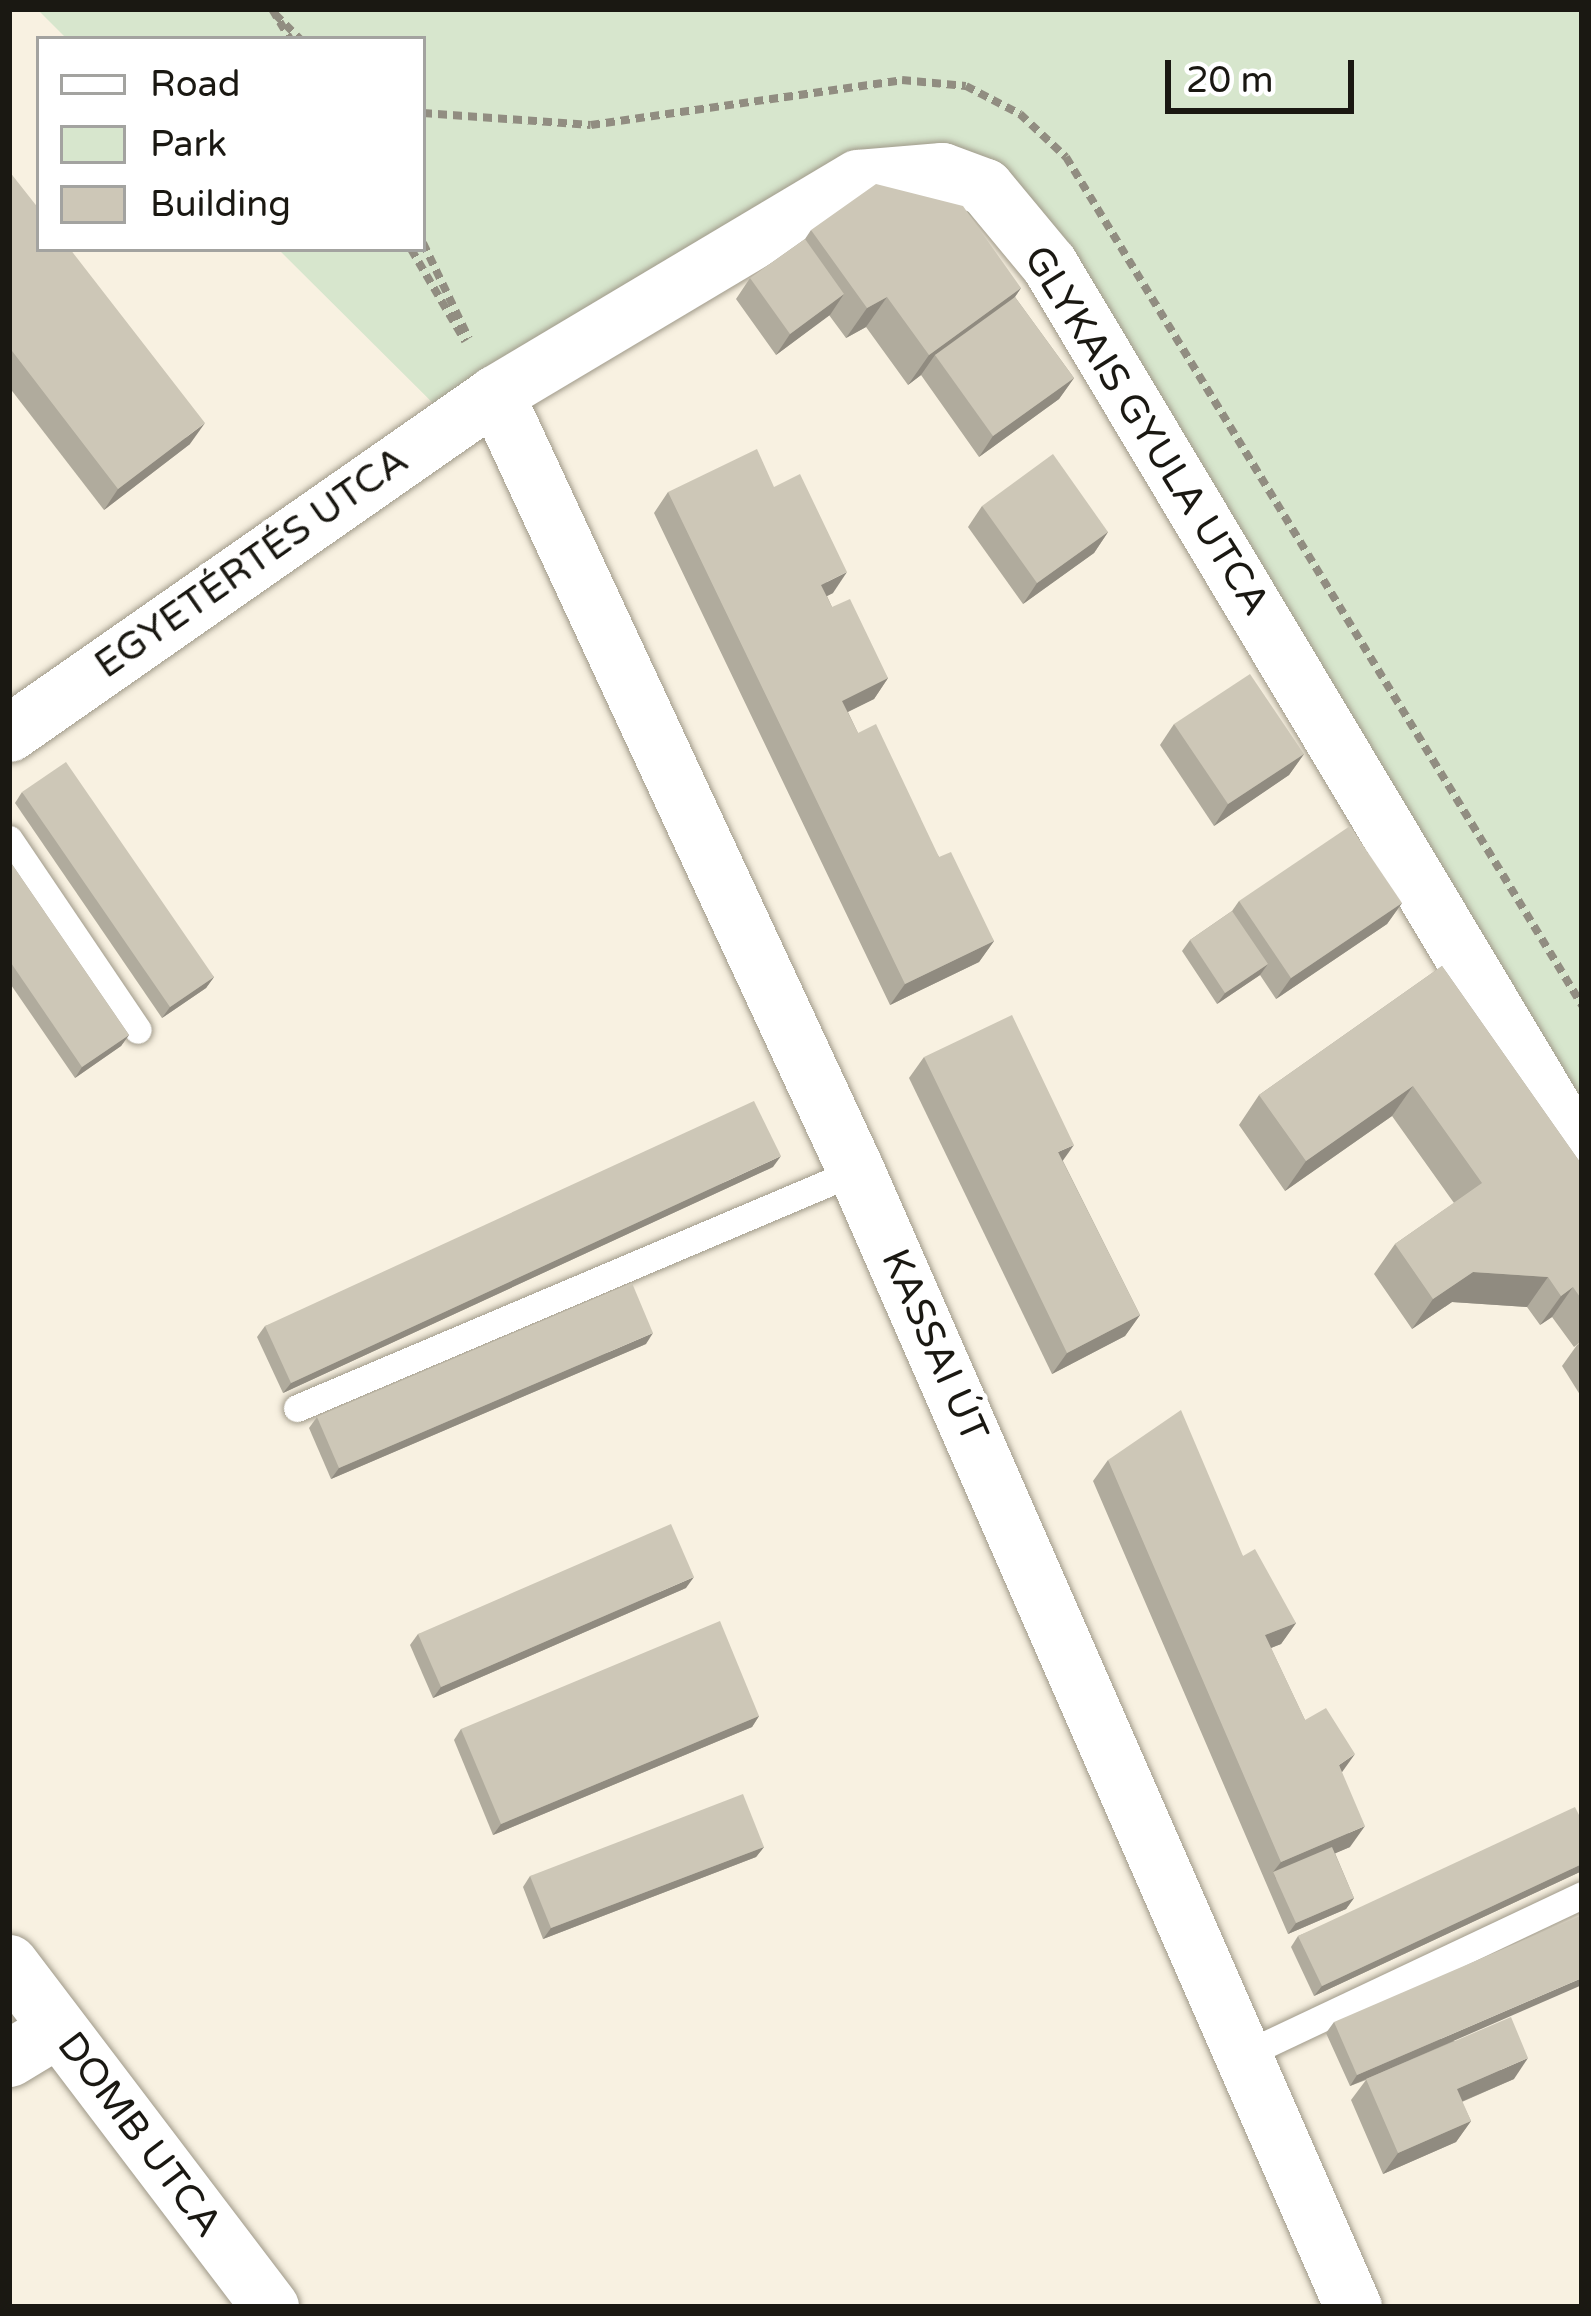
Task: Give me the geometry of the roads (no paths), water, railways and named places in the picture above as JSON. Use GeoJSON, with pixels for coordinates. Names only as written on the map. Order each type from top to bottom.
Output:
{"type":"FeatureCollection","features":[{"type":"Feature","properties":{"kind":"street","name":"GLYKAIS GYULA UTCA"},"geometry":{"type":"LineString","coordinates":[[496,394],[858,178],[942,171],[985,187],[1049,264],[1582,1156]]}},
{"type":"Feature","properties":{"kind":"street","name":"EGYETÉRTÉS UTCA"},"geometry":{"type":"LineString","coordinates":[[9,733],[496,394]]}},
{"type":"Feature","properties":{"kind":"street","name":"KASSAI ÚT"},"geometry":{"type":"LineString","coordinates":[[496,394],[856,1171],[1250,2052],[1353,2307]]}},
{"type":"Feature","properties":{"kind":"street","name":"DOMB UTCA"},"geometry":{"type":"LineString","coordinates":[[9,1963],[270,2307]]}},
{"type":"Feature","properties":{"kind":"street"},"geometry":{"type":"LineString","coordinates":[[9,2058],[57,2029]]}},
{"type":"Feature","properties":{"kind":"lane"},"geometry":{"type":"LineString","coordinates":[[9,839],[138,1030]]}},
{"type":"Feature","properties":{"kind":"lane"},"geometry":{"type":"LineString","coordinates":[[297,1408],[856,1171]]}},
{"type":"Feature","properties":{"kind":"lane"},"geometry":{"type":"LineString","coordinates":[[1250,2052],[1582,1895]]}}]}
